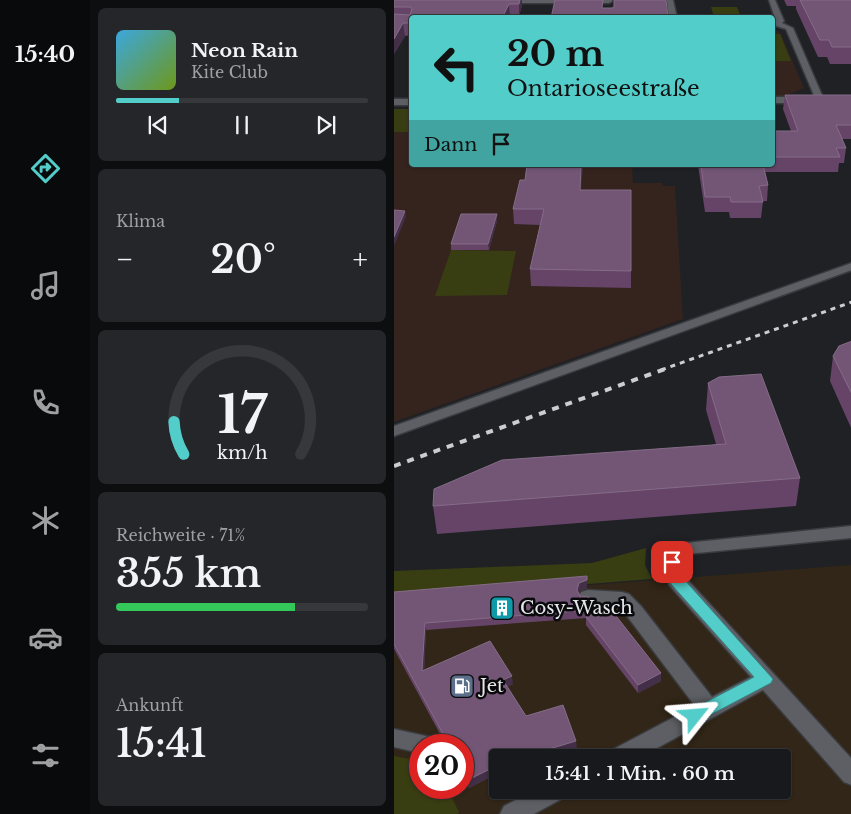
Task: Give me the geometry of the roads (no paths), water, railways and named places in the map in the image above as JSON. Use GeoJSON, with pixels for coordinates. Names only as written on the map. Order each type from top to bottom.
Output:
{"type":"FeatureCollection","features":[{"type":"Feature","properties":{"kind":"street"},"geometry":{"type":"LineString","coordinates":[[670,0],[672,15]]}},
{"type":"Feature","properties":{"kind":"street"},"geometry":{"type":"LineString","coordinates":[[772,0],[780,21],[775,23]]}},
{"type":"Feature","properties":{"kind":"street"},"geometry":{"type":"LineString","coordinates":[[491,2],[608,4]]}},
{"type":"Feature","properties":{"kind":"street"},"geometry":{"type":"LineString","coordinates":[[775,23],[789,28],[824,100],[775,100]]}},
{"type":"Feature","properties":{"kind":"street"},"geometry":{"type":"LineString","coordinates":[[394,102],[409,102]]}},
{"type":"Feature","properties":{"kind":"street"},"geometry":{"type":"LineString","coordinates":[[394,431],[851,266]]}},
{"type":"Feature","properties":{"kind":"street"},"geometry":{"type":"LineString","coordinates":[[851,532],[682,548],[672,562],[676,580],[851,775]]}},
{"type":"Feature","properties":{"kind":"street"},"geometry":{"type":"LineString","coordinates":[[588,597],[622,599],[634,611],[709,708]]}},
{"type":"Feature","properties":{"kind":"street"},"geometry":{"type":"LineString","coordinates":[[634,749],[765,679]]}},
{"type":"Feature","properties":{"kind":"street"},"geometry":{"type":"LineString","coordinates":[[394,738],[409,741]]}},
{"type":"Feature","properties":{"kind":"street"},"geometry":{"type":"LineString","coordinates":[[512,814],[541,799]]}},
{"type":"Feature","properties":{"kind":"railway"},"geometry":{"type":"LineString","coordinates":[[661,370],[852,302]]}},
{"type":"Feature","properties":{"kind":"railway"},"geometry":{"type":"LineString","coordinates":[[394,466],[665,369]]}},
{"type":"Feature","properties":{"kind":"place","name":"Cosy-Wasch"},"geometry":{"type":"Point","coordinates":[502,608]}},
{"type":"Feature","properties":{"kind":"place","name":"Jet"},"geometry":{"type":"Point","coordinates":[462,686]}}]}
